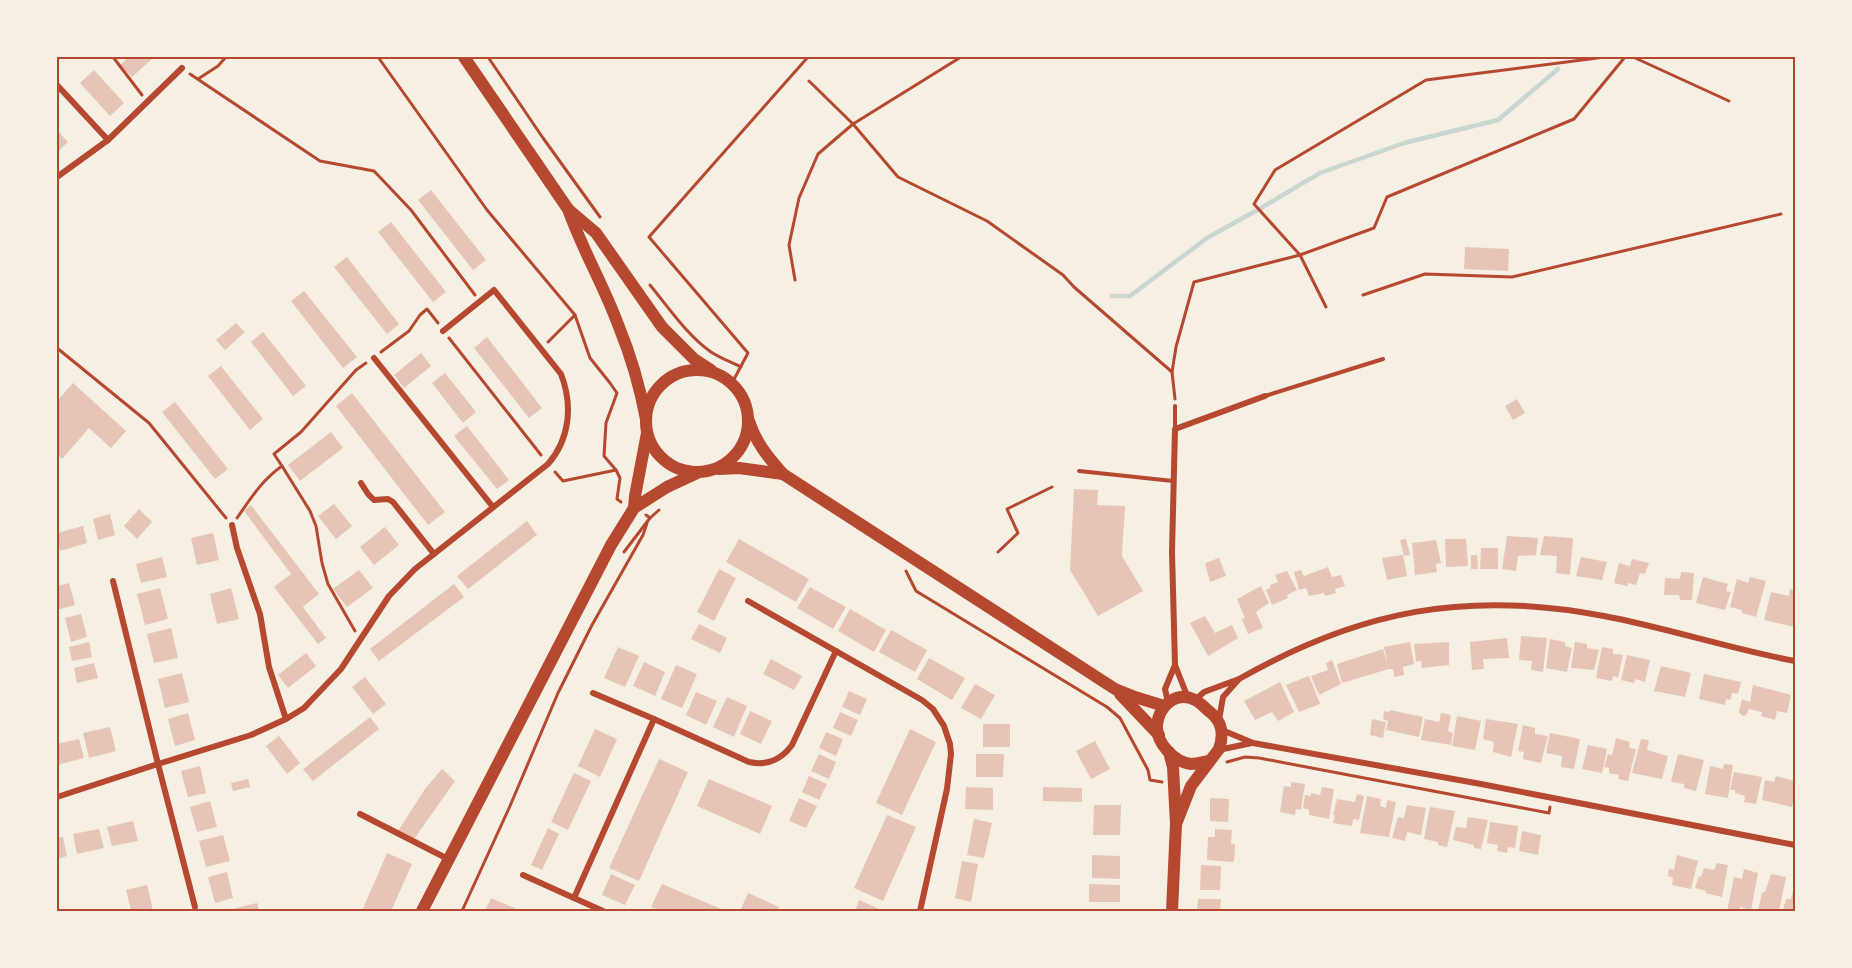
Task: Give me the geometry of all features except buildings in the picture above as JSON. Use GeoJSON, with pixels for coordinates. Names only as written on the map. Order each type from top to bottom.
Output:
{"type":"FeatureCollection","features":[{"type":"Feature","properties":{"kind":"main road"},"geometry":{"type":"LineString","coordinates":[[464,57],[568,209],[622,334],[635,373],[646,426],[655,450],[677,469],[697,473]]}},
{"type":"Feature","properties":{"kind":"main road"},"geometry":{"type":"LineString","coordinates":[[568,209],[596,233],[662,327],[694,359],[738,389],[746,404],[755,437],[783,474],[1115,688],[1135,697],[1166,704]]}},
{"type":"Feature","properties":{"kind":"main road"},"geometry":{"type":"LineString","coordinates":[[634,508],[650,401],[654,392],[676,374],[695,370],[714,372]]}},
{"type":"Feature","properties":{"kind":"main road"},"geometry":{"type":"LineString","coordinates":[[715,470],[733,459],[740,450],[748,431],[749,421]]}},
{"type":"Feature","properties":{"kind":"main road"},"geometry":{"type":"LineString","coordinates":[[422,911],[611,545],[634,508],[667,487],[697,473],[739,468],[783,474]]}},
{"type":"Feature","properties":{"kind":"main road"},"geometry":{"type":"LineString","coordinates":[[1115,688],[1158,735],[1169,752],[1173,767],[1176,824],[1172,911]]}},
{"type":"Feature","properties":{"kind":"main road"},"geometry":{"type":"LineString","coordinates":[[1158,735],[1158,724],[1166,704],[1178,697],[1191,699],[1214,715],[1220,726],[1219,749],[1191,786],[1176,824]]}},
{"type":"Feature","properties":{"kind":"main road"},"geometry":{"type":"LineString","coordinates":[[1169,752],[1179,760],[1194,764],[1211,758]]}},
{"type":"Feature","properties":{"kind":"street"},"geometry":{"type":"LineString","coordinates":[[57,177],[108,140],[182,69]]}},
{"type":"Feature","properties":{"kind":"street"},"geometry":{"type":"LineString","coordinates":[[57,85],[108,140]]}},
{"type":"Feature","properties":{"kind":"street"},"geometry":{"type":"LineString","coordinates":[[57,797],[251,735],[304,708],[341,669],[389,596],[415,569],[548,464],[558,453],[566,429],[566,386],[561,374],[494,290],[443,331]]}},
{"type":"Feature","properties":{"kind":"street"},"geometry":{"type":"LineString","coordinates":[[374,358],[493,507]]}},
{"type":"Feature","properties":{"kind":"street"},"geometry":{"type":"LineString","coordinates":[[1265,396],[1175,429],[1172,552],[1175,665],[1191,699],[1239,679],[1300,648],[1355,626],[1416,611],[1483,604],[1539,606],[1588,613],[1795,661]]}},
{"type":"Feature","properties":{"kind":"street"},"geometry":{"type":"LineString","coordinates":[[360,483],[374,500],[388,499],[393,502],[434,554]]}},
{"type":"Feature","properties":{"kind":"street"},"geometry":{"type":"LineString","coordinates":[[232,525],[237,548],[260,614],[269,667],[286,719]]}},
{"type":"Feature","properties":{"kind":"street"},"geometry":{"type":"LineString","coordinates":[[113,581],[195,907]]}},
{"type":"Feature","properties":{"kind":"street"},"geometry":{"type":"LineString","coordinates":[[748,601],[928,705],[941,720],[949,739],[951,754],[947,789],[920,911]]}},
{"type":"Feature","properties":{"kind":"street"},"geometry":{"type":"LineString","coordinates":[[593,693],[749,762],[761,764],[772,762],[792,745],[836,651]]}},
{"type":"Feature","properties":{"kind":"street"},"geometry":{"type":"LineString","coordinates":[[1166,704],[1165,689],[1175,665]]}},
{"type":"Feature","properties":{"kind":"street"},"geometry":{"type":"LineString","coordinates":[[1239,679],[1223,697],[1220,726],[1253,743],[1482,784],[1795,845]]}},
{"type":"Feature","properties":{"kind":"street"},"geometry":{"type":"LineString","coordinates":[[574,898],[654,719]]}},
{"type":"Feature","properties":{"kind":"street"},"geometry":{"type":"LineString","coordinates":[[1211,758],[1223,749],[1253,743]]}},
{"type":"Feature","properties":{"kind":"street"},"geometry":{"type":"LineString","coordinates":[[360,814],[448,859]]}},
{"type":"Feature","properties":{"kind":"street"},"geometry":{"type":"LineString","coordinates":[[523,874],[603,911]]}},
{"type":"Feature","properties":{"kind":"lane"},"geometry":{"type":"LineString","coordinates":[[1265,396],[1383,359]]}},
{"type":"Feature","properties":{"kind":"lane"},"geometry":{"type":"LineString","coordinates":[[1175,406],[1175,429]]}},
{"type":"Feature","properties":{"kind":"lane"},"geometry":{"type":"LineString","coordinates":[[1079,471],[1174,481]]}},
{"type":"Feature","properties":{"kind":"path"},"geometry":{"type":"LineString","coordinates":[[113,57],[147,101]]}},
{"type":"Feature","properties":{"kind":"path"},"geometry":{"type":"LineString","coordinates":[[198,79],[218,66],[226,57]]}},
{"type":"Feature","properties":{"kind":"path"},"geometry":{"type":"LineString","coordinates":[[378,57],[487,210],[575,315],[590,358],[616,393],[606,423],[604,456],[616,470]]}},
{"type":"Feature","properties":{"kind":"path"},"geometry":{"type":"LineString","coordinates":[[488,57],[602,220]]}},
{"type":"Feature","properties":{"kind":"path"},"geometry":{"type":"LineString","coordinates":[[732,383],[748,353],[649,237],[808,57]]}},
{"type":"Feature","properties":{"kind":"path"},"geometry":{"type":"LineString","coordinates":[[795,280],[789,245],[799,198],[818,154],[853,124],[961,57]]}},
{"type":"Feature","properties":{"kind":"path"},"geometry":{"type":"LineString","coordinates":[[1326,307],[1300,255],[1254,204],[1275,170],[1426,80],[1605,57]]}},
{"type":"Feature","properties":{"kind":"path"},"geometry":{"type":"LineString","coordinates":[[1175,406],[1172,372],[1176,347],[1194,282],[1300,255],[1374,228],[1387,197],[1574,119],[1625,57]]}},
{"type":"Feature","properties":{"kind":"path"},"geometry":{"type":"LineString","coordinates":[[1633,57],[1729,101]]}},
{"type":"Feature","properties":{"kind":"path"},"geometry":{"type":"LineString","coordinates":[[182,69],[320,161],[374,171],[411,210],[468,285]]}},
{"type":"Feature","properties":{"kind":"path"},"geometry":{"type":"LineString","coordinates":[[809,81],[853,124],[898,177],[987,221],[1063,275],[1172,372]]}},
{"type":"Feature","properties":{"kind":"path"},"geometry":{"type":"LineString","coordinates":[[1363,295],[1425,274],[1512,277],[1781,214]]}},
{"type":"Feature","properties":{"kind":"path"},"geometry":{"type":"LineString","coordinates":[[650,284],[701,344],[741,367]]}},
{"type":"Feature","properties":{"kind":"path"},"geometry":{"type":"LineString","coordinates":[[359,639],[328,584],[322,564],[316,526],[309,510],[274,454],[301,432],[356,370],[409,331],[427,309],[548,464]]}},
{"type":"Feature","properties":{"kind":"path"},"geometry":{"type":"LineString","coordinates":[[541,348],[575,315]]}},
{"type":"Feature","properties":{"kind":"path"},"geometry":{"type":"LineString","coordinates":[[57,348],[149,423],[232,525],[259,486],[282,466]]}},
{"type":"Feature","properties":{"kind":"path"},"geometry":{"type":"LineString","coordinates":[[999,552],[1018,533],[1006,509],[1052,487]]}},
{"type":"Feature","properties":{"kind":"path"},"geometry":{"type":"LineString","coordinates":[[462,911],[558,693],[650,518]]}},
{"type":"Feature","properties":{"kind":"waterway"},"geometry":{"type":"LineString","coordinates":[[1112,296],[1130,296],[1207,238],[1320,173],[1404,143],[1498,120],[1558,69]]}}]}
